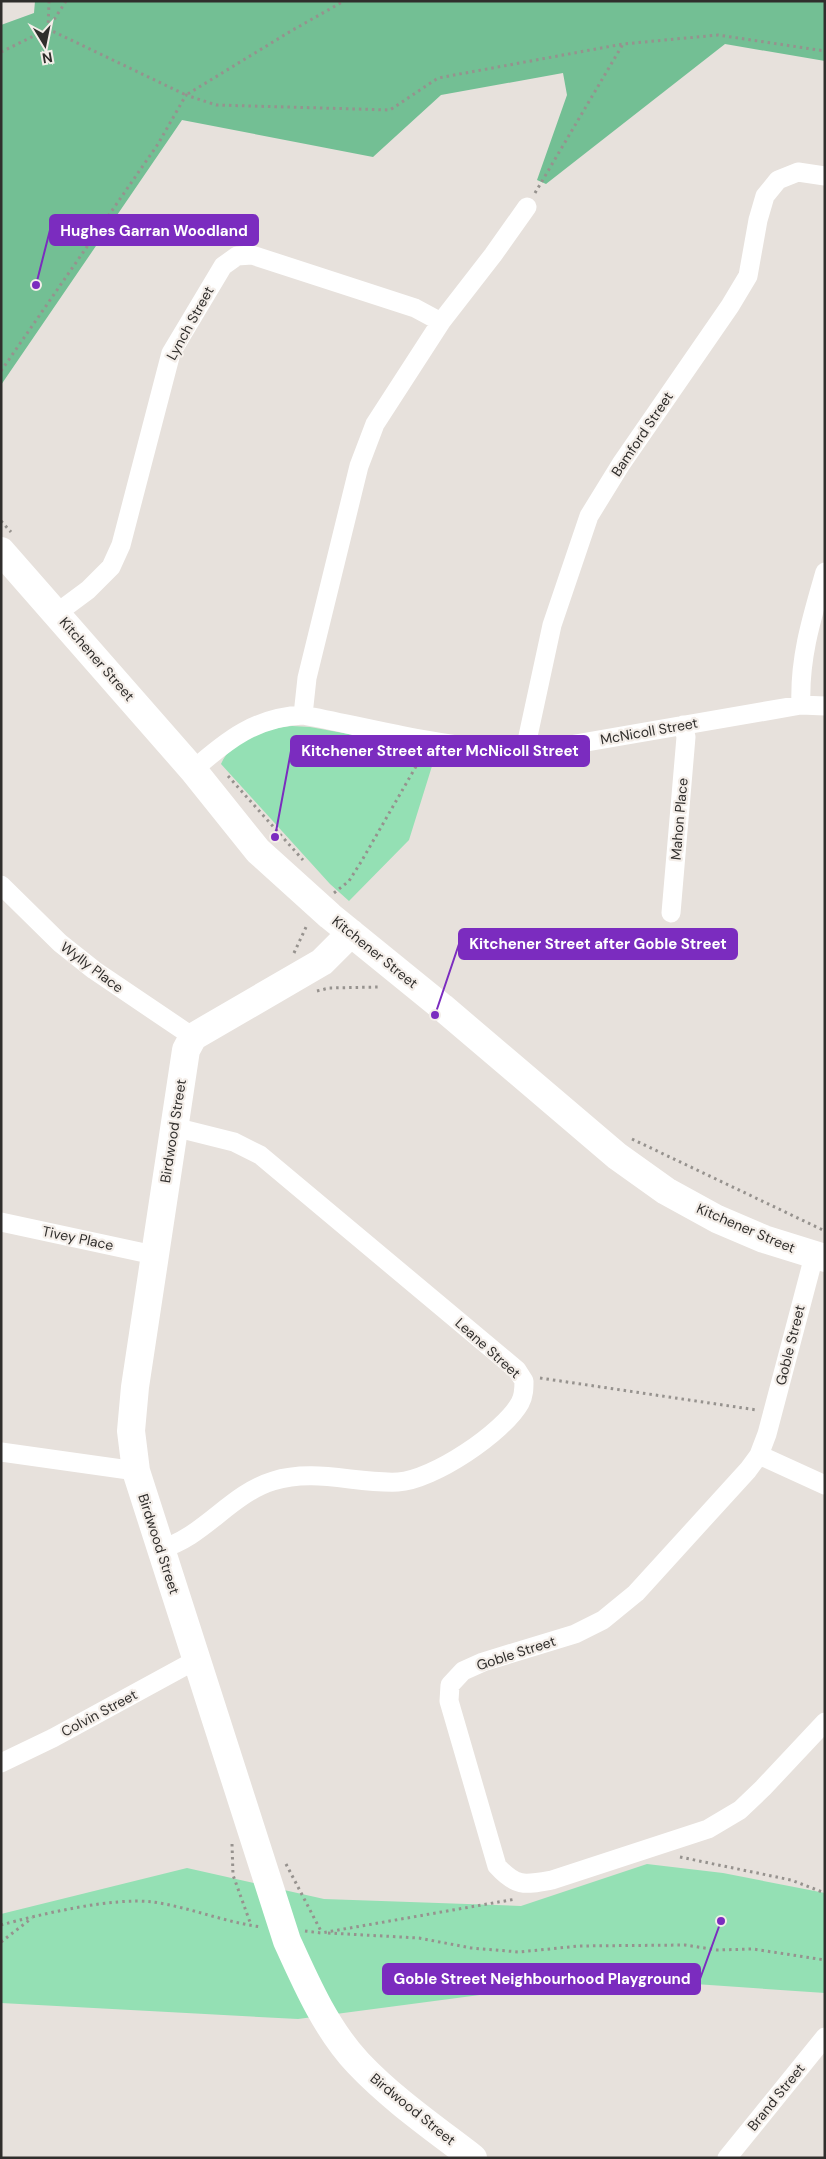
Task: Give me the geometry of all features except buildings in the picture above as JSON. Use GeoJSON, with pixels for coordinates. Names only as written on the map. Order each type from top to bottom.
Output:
{"type":"FeatureCollection","features":[{"type":"Feature","properties":{"kind":"street","name":"Bamford Street"},"geometry":{"type":"LineString","coordinates":[[525,750],[552,625],[589,516],[621,464],[730,306],[748,276],[758,220],[765,196],[778,180],[798,172],[825,176]]}},
{"type":"Feature","properties":{"kind":"street"},"geometry":{"type":"LineString","coordinates":[[303,715],[307,678],[359,466],[375,424],[440,322],[493,255],[527,207]]}},
{"type":"Feature","properties":{"kind":"street","name":"Lynch Street"},"geometry":{"type":"LineString","coordinates":[[57,613],[88,590],[111,567],[121,544],[170,352],[223,266],[237,256],[252,255],[415,308],[440,322]]}},
{"type":"Feature","properties":{"kind":"street","name":"Kitchener Street"},"geometry":{"type":"LineString","coordinates":[[1,551],[193,770],[258,851],[351,933],[442,1007],[617,1156],[666,1191],[717,1219],[819,1257]]}},
{"type":"Feature","properties":{"kind":"street"},"geometry":{"type":"LineString","coordinates":[[801,705],[800,676],[804,646],[825,572]]}},
{"type":"Feature","properties":{"kind":"street","name":"McNicoll Street"},"geometry":{"type":"LineString","coordinates":[[193,770],[226,742],[258,722],[284,716],[303,715],[428,740],[493,749],[525,750],[558,747],[801,705],[825,706]]}},
{"type":"Feature","properties":{"kind":"street","name":"Mahon Place"},"geometry":{"type":"LineString","coordinates":[[671,913],[686,737],[683,725]]}},
{"type":"Feature","properties":{"kind":"street","name":"Wylly Place"},"geometry":{"type":"LineString","coordinates":[[1,886],[80,960],[193,1037]]}},
{"type":"Feature","properties":{"kind":"street"},"geometry":{"type":"LineString","coordinates":[[193,1037],[322,962],[351,933]]}},
{"type":"Feature","properties":{"kind":"street","name":"Birdwood Street"},"geometry":{"type":"LineString","coordinates":[[193,1037],[186,1050],[135,1387],[131,1431],[136,1471],[284,1928],[328,2022],[358,2062],[393,2096],[474,2158]]}},
{"type":"Feature","properties":{"kind":"street","name":"Leane Street"},"geometry":{"type":"LineString","coordinates":[[160,1549],[174,1546],[242,1496],[273,1481],[305,1475],[399,1482],[427,1475],[481,1442],[508,1418],[521,1402],[524,1380],[260,1155],[234,1142],[174,1127]]}},
{"type":"Feature","properties":{"kind":"street","name":"Tivey Place"},"geometry":{"type":"LineString","coordinates":[[1,1222],[154,1255]]}},
{"type":"Feature","properties":{"kind":"street","name":"Goble Street"},"geometry":{"type":"LineString","coordinates":[[819,1257],[759,1455],[748,1470],[636,1593],[603,1620],[575,1634],[483,1662],[463,1671],[450,1685],[449,1701],[496,1866],[510,1880],[529,1884],[552,1880],[708,1829],[740,1810],[825,1722]]}},
{"type":"Feature","properties":{"kind":"street"},"geometry":{"type":"LineString","coordinates":[[1,1452],[136,1471]]}},
{"type":"Feature","properties":{"kind":"street"},"geometry":{"type":"LineString","coordinates":[[759,1455],[825,1484]]}},
{"type":"Feature","properties":{"kind":"street","name":"Colvin Street"},"geometry":{"type":"LineString","coordinates":[[1,1763],[53,1738],[196,1660]]}},
{"type":"Feature","properties":{"kind":"street","name":"Brand Street"},"geometry":{"type":"LineString","coordinates":[[727,2158],[825,2036]]}},
{"type":"Feature","properties":{"kind":"path"},"geometry":{"type":"LineString","coordinates":[[48,29],[49,1]]}},
{"type":"Feature","properties":{"kind":"path"},"geometry":{"type":"LineString","coordinates":[[1,52],[48,29],[66,1]]}},
{"type":"Feature","properties":{"kind":"path"},"geometry":{"type":"LineString","coordinates":[[1,371],[158,144],[186,95],[344,1]]}},
{"type":"Feature","properties":{"kind":"path"},"geometry":{"type":"LineString","coordinates":[[48,29],[186,95],[216,105],[390,110],[438,78],[623,44],[718,35],[825,51]]}},
{"type":"Feature","properties":{"kind":"path"},"geometry":{"type":"LineString","coordinates":[[527,207],[623,44]]}},
{"type":"Feature","properties":{"kind":"path"},"geometry":{"type":"LineString","coordinates":[[335,893],[349,881],[361,862],[427,748],[428,740]]}},
{"type":"Feature","properties":{"kind":"path"},"geometry":{"type":"LineString","coordinates":[[227,775],[306,863]]}},
{"type":"Feature","properties":{"kind":"path"},"geometry":{"type":"LineString","coordinates":[[330,889],[342,899]]}},
{"type":"Feature","properties":{"kind":"path"},"geometry":{"type":"LineString","coordinates":[[312,992],[329,988],[381,987]]}},
{"type":"Feature","properties":{"kind":"path"},"geometry":{"type":"LineString","coordinates":[[631,1138],[825,1231]]}},
{"type":"Feature","properties":{"kind":"path"},"geometry":{"type":"LineString","coordinates":[[520,1375],[772,1413]]}},
{"type":"Feature","properties":{"kind":"path"},"geometry":{"type":"LineString","coordinates":[[674,1856],[791,1880],[825,1893]]}},
{"type":"Feature","properties":{"kind":"path"},"geometry":{"type":"LineString","coordinates":[[284,1858],[320,1933]]}},
{"type":"Feature","properties":{"kind":"path"},"geometry":{"type":"LineString","coordinates":[[320,1933],[519,1899]]}},
{"type":"Feature","properties":{"kind":"path"},"geometry":{"type":"LineString","coordinates":[[1,1925],[35,1916],[125,1902],[153,1902],[251,1925],[320,1933],[419,1938],[471,1948],[519,1952],[579,1946],[685,1945],[716,1950],[753,1949],[825,1960]]}},
{"type":"Feature","properties":{"kind":"path"},"geometry":{"type":"LineString","coordinates":[[1,1942],[35,1916]]}},
{"type":"Feature","properties":{"kind":"green space"},"geometry":{"type":"Polygon","coordinates":[[[35,1],[825,1],[825,61],[725,44],[546,184],[537,180],[567,95],[563,73],[441,95],[373,157],[182,120],[1,385],[1,25],[34,13],[35,1]]]}},
{"type":"Feature","properties":{"kind":"green space"},"geometry":{"type":"Polygon","coordinates":[[[292,726],[310,727],[437,750],[409,840],[349,901],[330,884],[221,764],[233,748],[251,736],[272,729],[292,726]]]}},
{"type":"Feature","properties":{"kind":"green space"},"geometry":{"type":"Polygon","coordinates":[[[647,1864],[723,1873],[825,1893],[825,1993],[608,1978],[298,2019],[1,2003],[1,1914],[187,1868],[324,1899],[521,1906],[647,1864]]]}},
{"type":"Feature","properties":{"kind":"place","name":"Hughes Garran Woodland"},"geometry":{"type":"Point","coordinates":[36,285]}},
{"type":"Feature","properties":{"kind":"place","name":"Kitchener Street after McNicoll Street"},"geometry":{"type":"Point","coordinates":[275,837]}},
{"type":"Feature","properties":{"kind":"place","name":"Kitchener Street after Goble Street"},"geometry":{"type":"Point","coordinates":[435,1015]}},
{"type":"Feature","properties":{"kind":"place","name":"Goble Street Neighbourhood Playground"},"geometry":{"type":"Point","coordinates":[721,1921]}}]}
